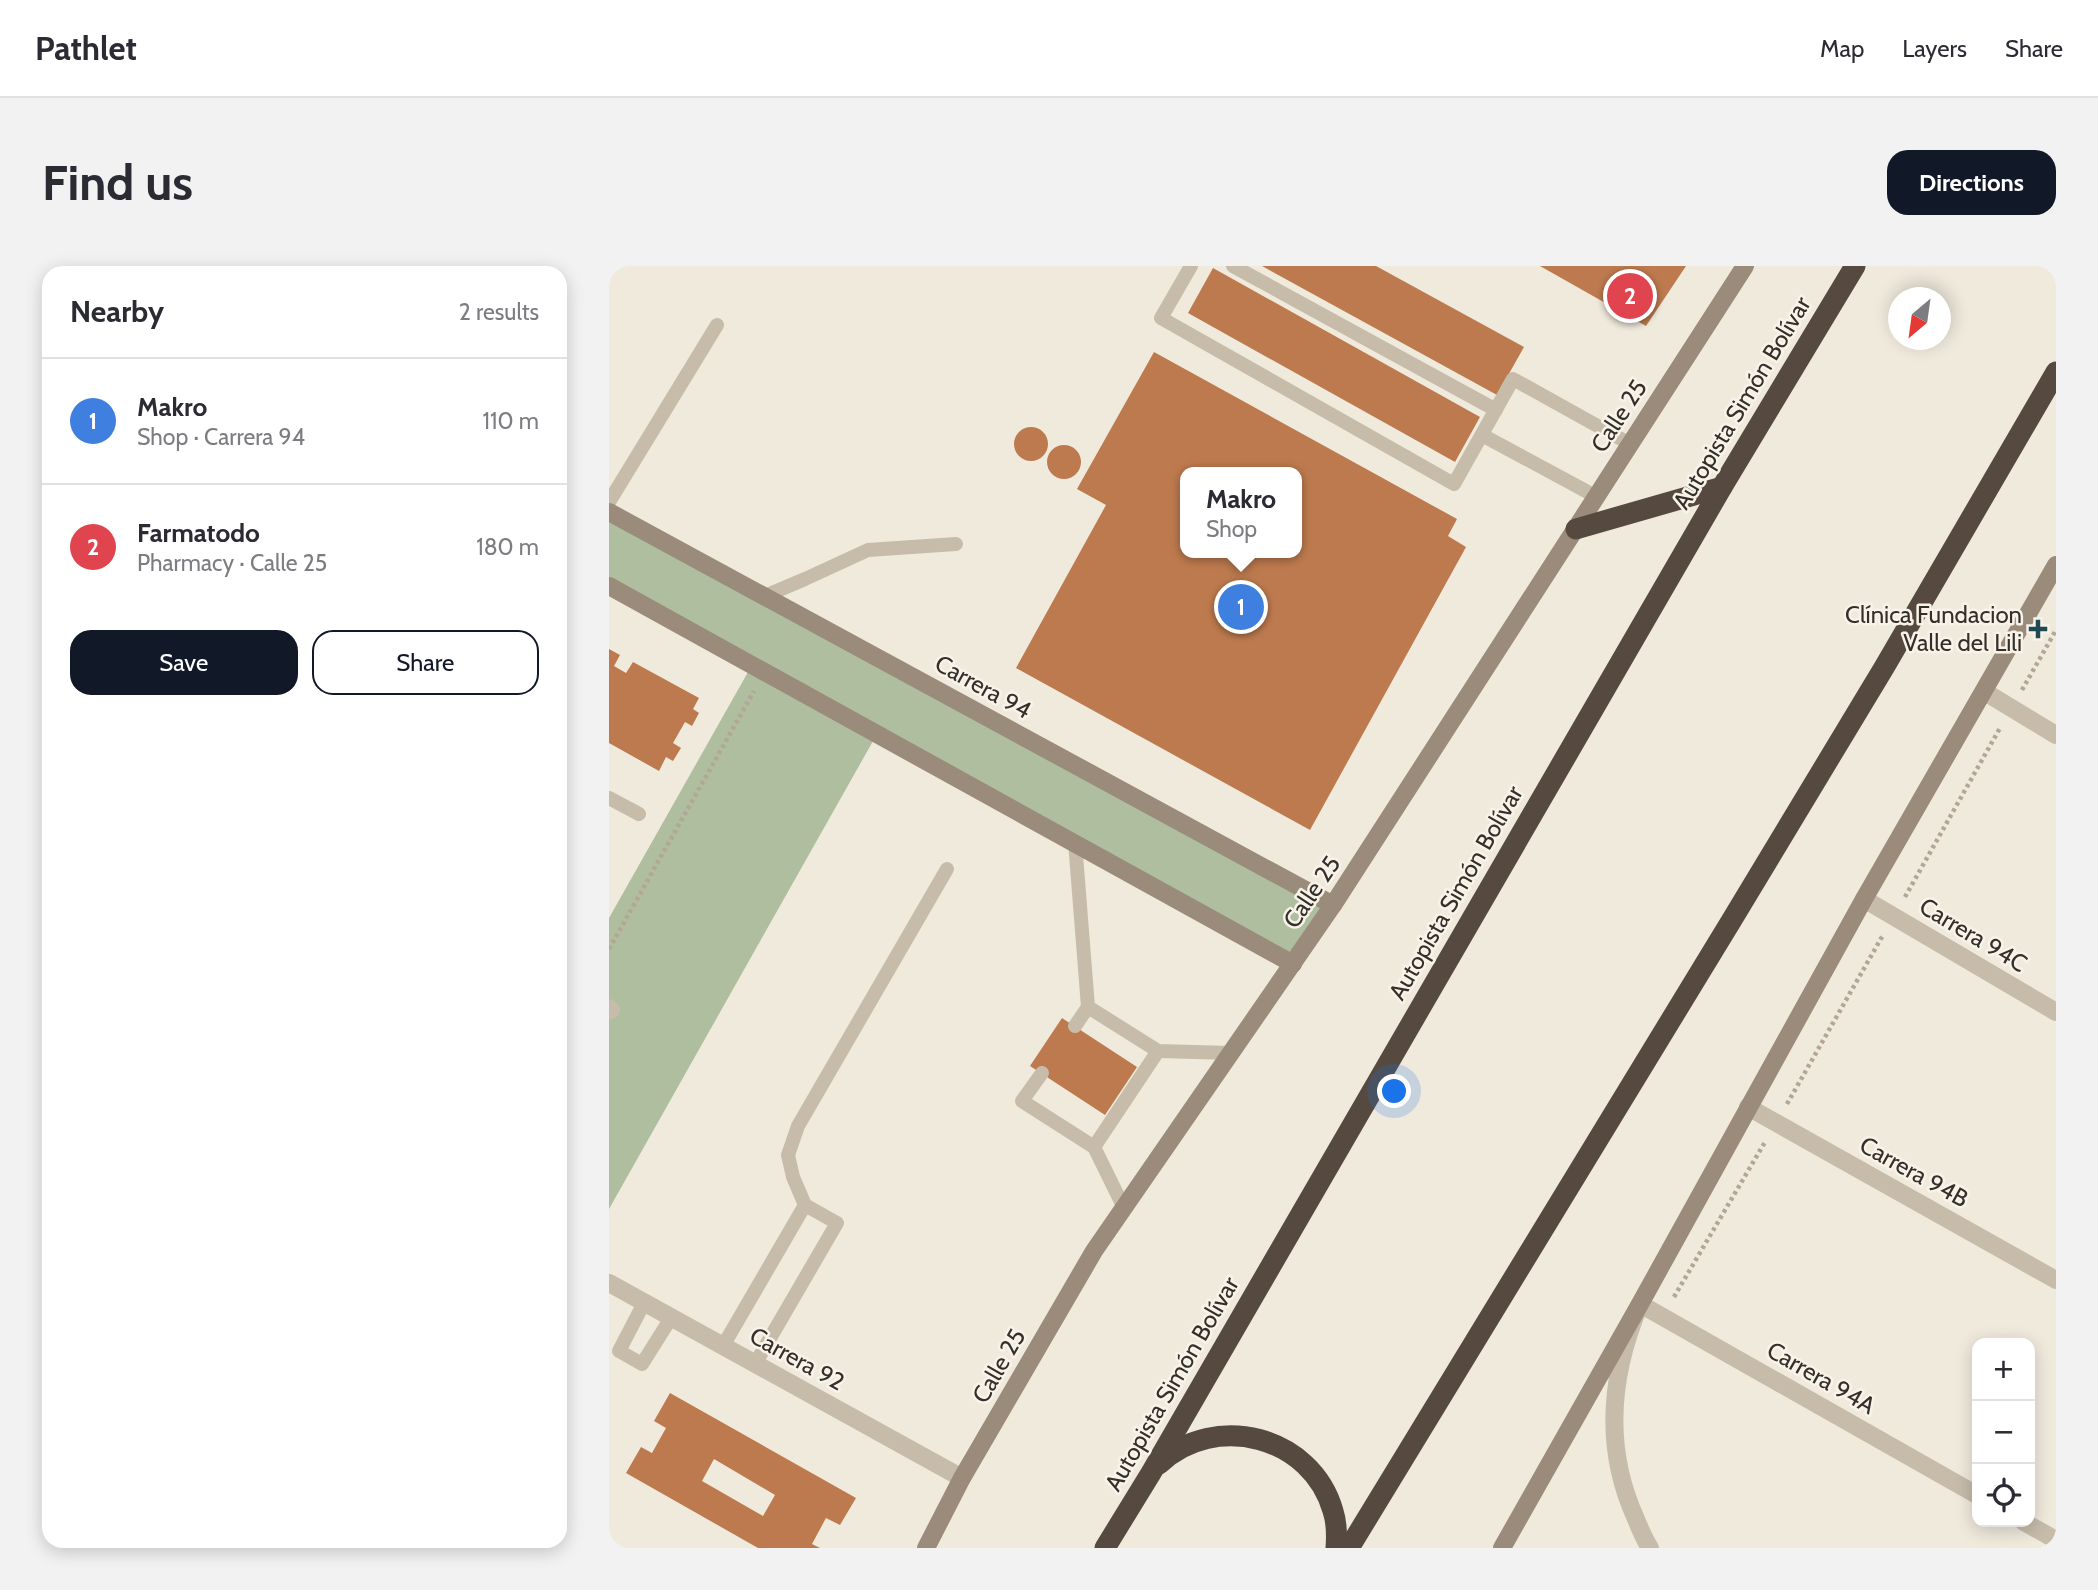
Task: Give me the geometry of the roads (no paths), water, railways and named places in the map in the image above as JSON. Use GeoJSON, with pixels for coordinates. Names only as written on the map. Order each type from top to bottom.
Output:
{"type":"FeatureCollection","features":[{"type":"Feature","properties":{"kind":"highway","name":"Autopista Simón Bolívar"},"geometry":{"type":"LineString","coordinates":[[1105,1548],[1722,487],[1855,266]]}},
{"type":"Feature","properties":{"kind":"highway"},"geometry":{"type":"LineString","coordinates":[[1349,1548],[1748,894],[1885,666],[2056,372]]}},
{"type":"Feature","properties":{"kind":"highway"},"geometry":{"type":"LineString","coordinates":[[1576,529],[1722,487]]}},
{"type":"Feature","properties":{"kind":"highway"},"geometry":{"type":"LineString","coordinates":[[1151,1473],[1175,1451],[1206,1438],[1236,1435],[1265,1440],[1284,1448],[1301,1460],[1315,1475],[1333,1511],[1337,1530],[1336,1548]]}},
{"type":"Feature","properties":{"kind":"street","name":"Calle 25"},"geometry":{"type":"LineString","coordinates":[[926,1548],[962,1478],[1094,1251],[1333,905],[1745,266]]}},
{"type":"Feature","properties":{"kind":"street","name":"Carrera 94"},"geometry":{"type":"LineString","coordinates":[[609,512],[1333,905]]}},
{"type":"Feature","properties":{"kind":"street"},"geometry":{"type":"LineString","coordinates":[[1502,1548],[1864,900],[2056,565]]}},
{"type":"Feature","properties":{"kind":"street"},"geometry":{"type":"LineString","coordinates":[[609,586],[1293,964]]}},
{"type":"Feature","properties":{"kind":"street"},"geometry":{"type":"LineString","coordinates":[[1985,692],[2056,735]]}},
{"type":"Feature","properties":{"kind":"street","name":"Carrera 94C"},"geometry":{"type":"LineString","coordinates":[[1864,900],[2056,1012]]}},
{"type":"Feature","properties":{"kind":"street","name":"Carrera 94B"},"geometry":{"type":"LineString","coordinates":[[1748,1107],[2056,1280]]}},
{"type":"Feature","properties":{"kind":"street","name":"Carrera 92"},"geometry":{"type":"LineString","coordinates":[[609,1283],[962,1478]]}},
{"type":"Feature","properties":{"kind":"street"},"geometry":{"type":"LineString","coordinates":[[1640,1304],[1627,1335],[1618,1374],[1614,1430],[1619,1469],[1628,1503],[1650,1548]]}},
{"type":"Feature","properties":{"kind":"street","name":"Carrera 94A"},"geometry":{"type":"LineString","coordinates":[[1640,1304],[1972,1492]]}},
{"type":"Feature","properties":{"kind":"street"},"geometry":{"type":"LineString","coordinates":[[2033,1527],[2056,1540]]}},
{"type":"Feature","properties":{"kind":"lane"},"geometry":{"type":"LineString","coordinates":[[1191,266],[1161,318],[1454,484],[1513,379],[1630,444]]}},
{"type":"Feature","properties":{"kind":"lane"},"geometry":{"type":"LineString","coordinates":[[1233,266],[1496,410]]}},
{"type":"Feature","properties":{"kind":"lane"},"geometry":{"type":"LineString","coordinates":[[609,502],[717,325]]}},
{"type":"Feature","properties":{"kind":"lane"},"geometry":{"type":"LineString","coordinates":[[1482,435],[1597,496]]}},
{"type":"Feature","properties":{"kind":"lane"},"geometry":{"type":"LineString","coordinates":[[765,596],[868,550],[956,544]]}},
{"type":"Feature","properties":{"kind":"lane"},"geometry":{"type":"LineString","coordinates":[[609,798],[639,814]]}},
{"type":"Feature","properties":{"kind":"lane"},"geometry":{"type":"LineString","coordinates":[[1075,842],[1088,1007],[1075,1026]]}},
{"type":"Feature","properties":{"kind":"lane"},"geometry":{"type":"LineString","coordinates":[[755,1364],[837,1223],[805,1205],[793,1178],[788,1155],[798,1126],[947,869]]}},
{"type":"Feature","properties":{"kind":"lane"},"geometry":{"type":"LineString","coordinates":[[1088,1007],[1158,1051],[1231,1054]]}},
{"type":"Feature","properties":{"kind":"lane"},"geometry":{"type":"LineString","coordinates":[[1094,1147],[1158,1051]]}},
{"type":"Feature","properties":{"kind":"lane"},"geometry":{"type":"LineString","coordinates":[[1042,1073],[1022,1101],[1094,1147],[1124,1208]]}},
{"type":"Feature","properties":{"kind":"lane"},"geometry":{"type":"LineString","coordinates":[[723,1346],[805,1205]]}},
{"type":"Feature","properties":{"kind":"lane"},"geometry":{"type":"LineString","coordinates":[[644,1303],[619,1351],[642,1364],[671,1318]]}},
{"type":"Feature","properties":{"kind":"place","name":"Farmatodo"},"geometry":{"type":"Point","coordinates":[1630,296]}},
{"type":"Feature","properties":{"kind":"place","name":"Makro"},"geometry":{"type":"Point","coordinates":[1241,607]}},
{"type":"Feature","properties":{"kind":"place","name":"Clínica Fundacion Valle del Lili"},"geometry":{"type":"Point","coordinates":[2038,629]}}]}
